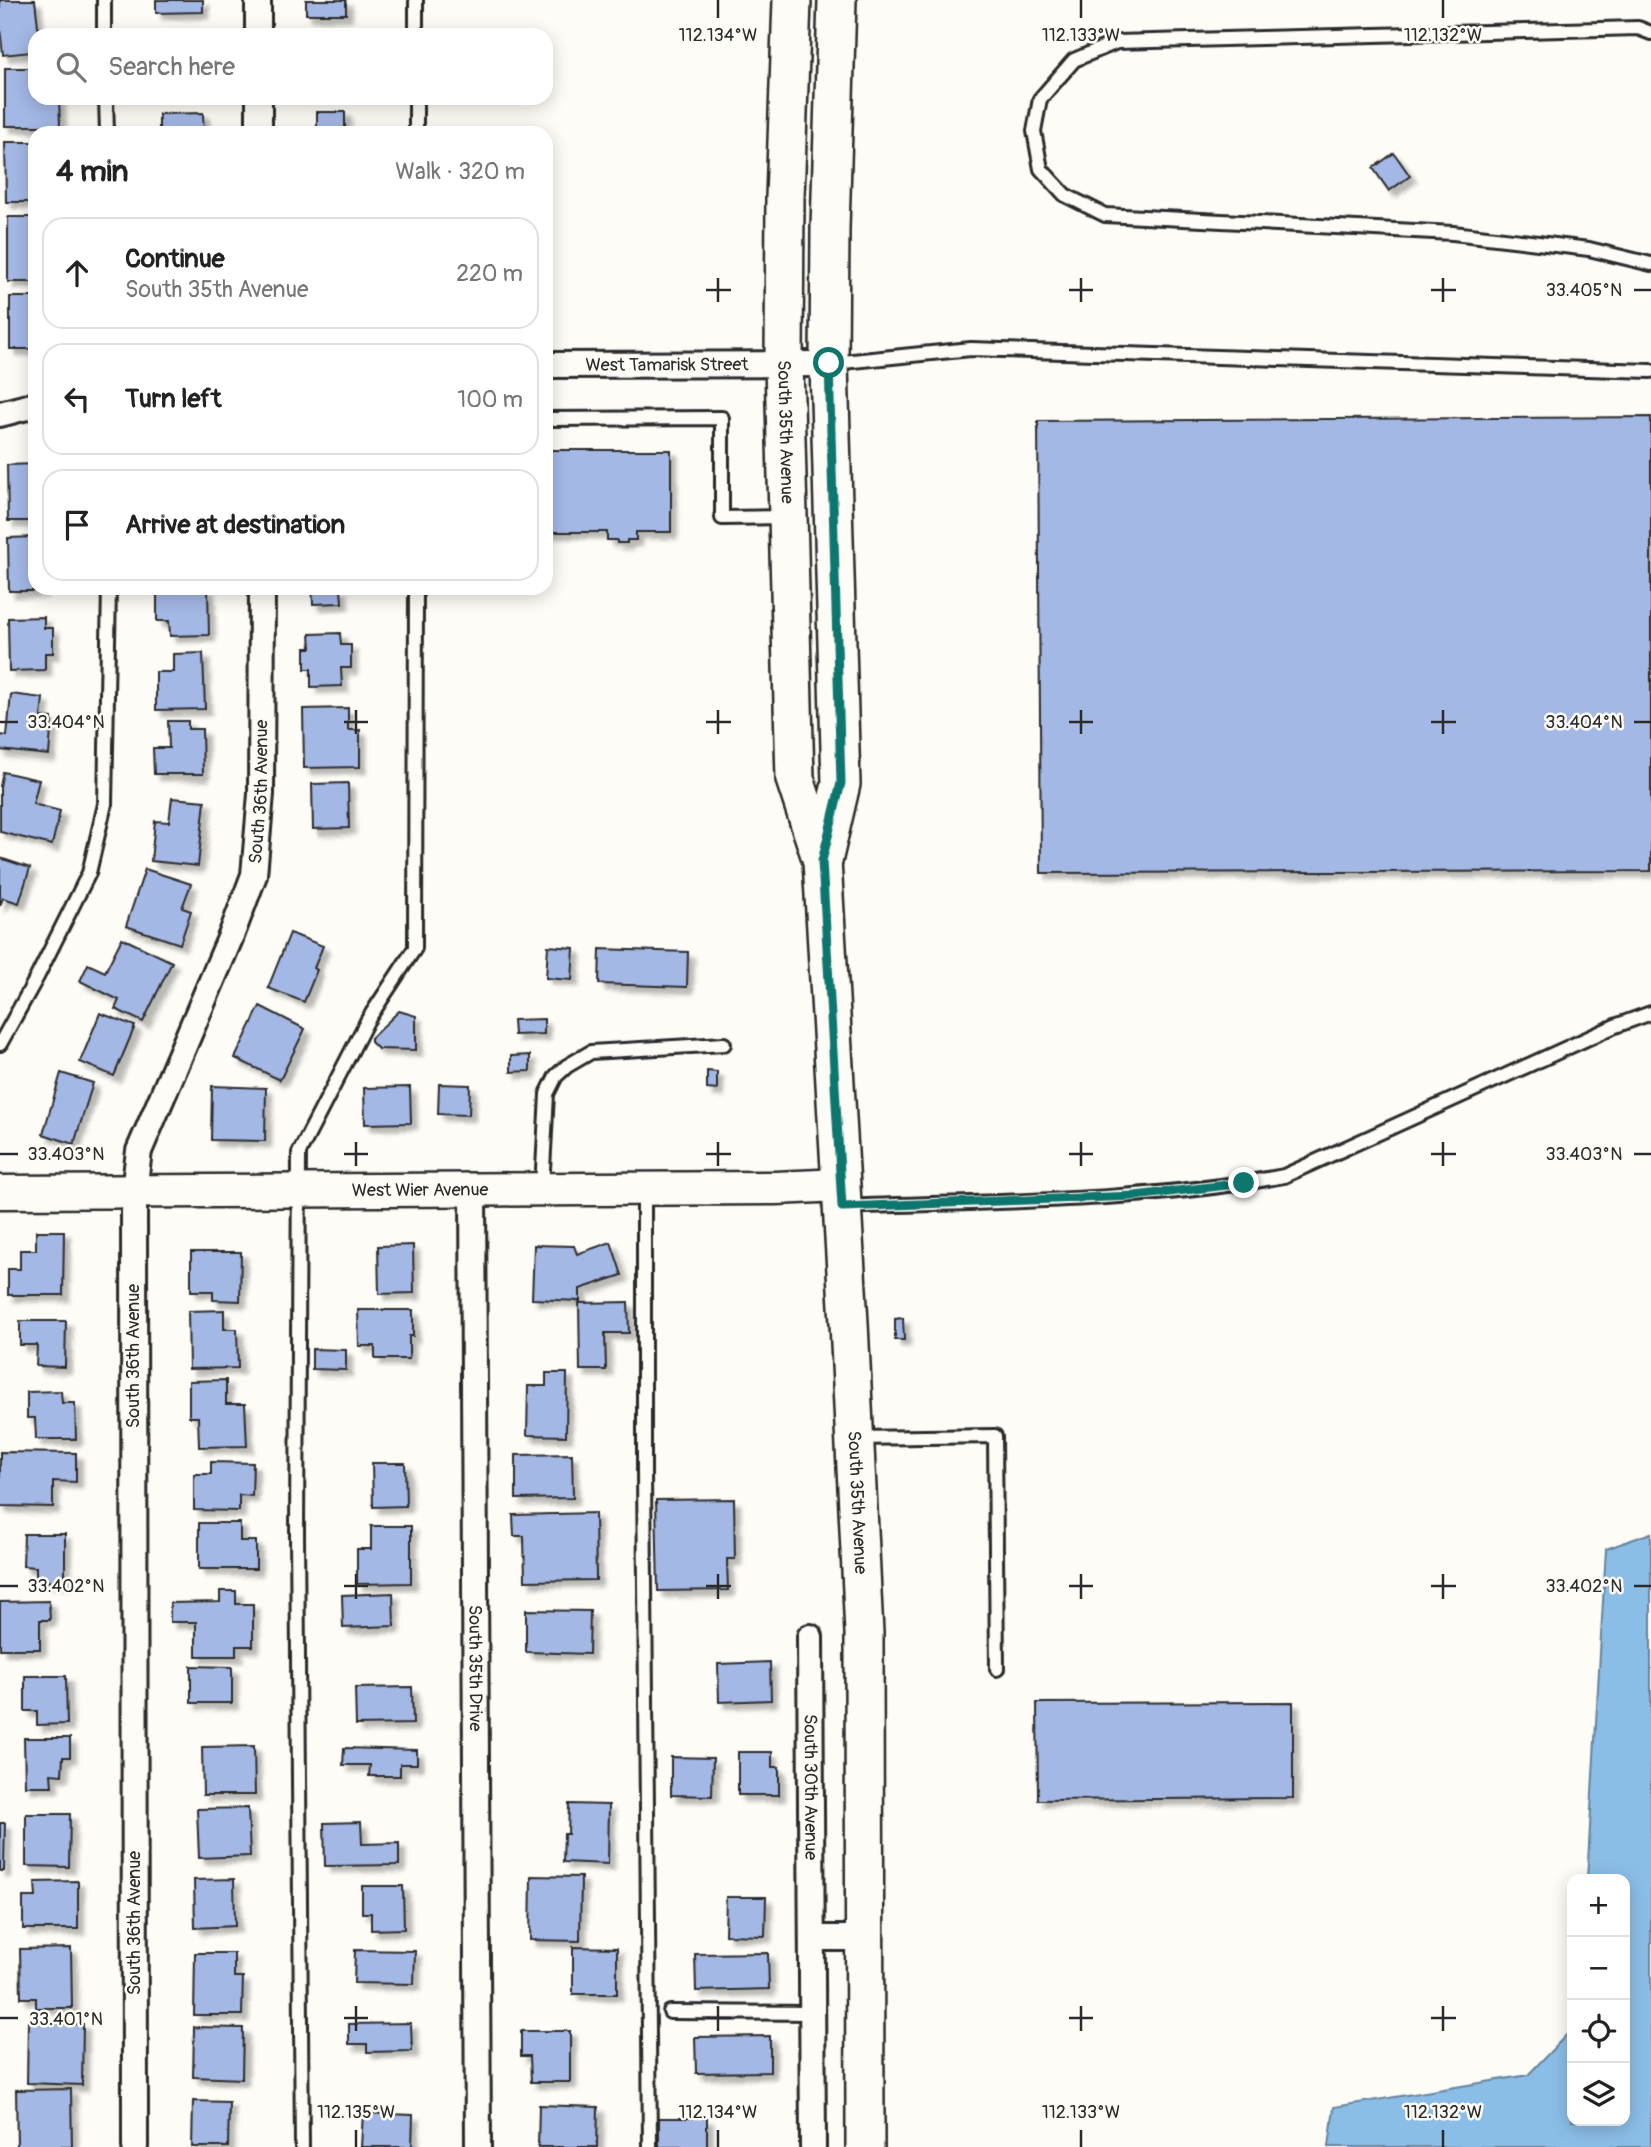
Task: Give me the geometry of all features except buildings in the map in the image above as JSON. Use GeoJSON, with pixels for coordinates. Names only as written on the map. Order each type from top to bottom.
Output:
{"type":"FeatureCollection","features":[{"type":"Feature","properties":{"kind":"main road","name":"South 35th Avenue"},"geometry":{"type":"LineString","coordinates":[[792,0],[785,198],[784,363],[795,779],[822,861],[855,1438],[864,1633],[865,2147]]}},
{"type":"Feature","properties":{"kind":"main road","name":"South 35th Avenue"},"geometry":{"type":"LineString","coordinates":[[822,861],[841,783],[829,363],[837,0]]}},
{"type":"Feature","properties":{"kind":"street"},"geometry":{"type":"LineString","coordinates":[[258,0],[258,28]]}},
{"type":"Feature","properties":{"kind":"street"},"geometry":{"type":"LineString","coordinates":[[259,105],[259,126]]}},
{"type":"Feature","properties":{"kind":"street","name":"West Tamarisk Street"},"geometry":{"type":"LineString","coordinates":[[553,365],[829,363]]}},
{"type":"Feature","properties":{"kind":"street"},"geometry":{"type":"LineString","coordinates":[[0,414],[28,407]]}},
{"type":"Feature","properties":{"kind":"street","name":"South 36th Avenue"},"geometry":{"type":"LineString","coordinates":[[135,2147],[134,1191],[139,1151],[231,936],[254,875],[261,794],[262,595]]}},
{"type":"Feature","properties":{"kind":"street","name":"South 35th Drive"},"geometry":{"type":"LineString","coordinates":[[473,1188],[478,2147]]}},
{"type":"Feature","properties":{"kind":"street","name":"West Wier Avenue"},"geometry":{"type":"LineString","coordinates":[[0,1192],[776,1188],[842,1196]]}},
{"type":"Feature","properties":{"kind":"street","name":"South 30th Avenue"},"geometry":{"type":"LineString","coordinates":[[810,1637],[813,2147]]}},
{"type":"Feature","properties":{"kind":"street"},"geometry":{"type":"LineString","coordinates":[[812,1938],[864,1938]]}},
{"type":"Feature","properties":{"kind":"lane"},"geometry":{"type":"LineString","coordinates":[[104,0],[104,28]]}},
{"type":"Feature","properties":{"kind":"lane"},"geometry":{"type":"LineString","coordinates":[[416,0],[416,28]]}},
{"type":"Feature","properties":{"kind":"lane"},"geometry":{"type":"LineString","coordinates":[[1651,33],[1637,28],[1117,42],[1074,60],[1040,99],[1034,131],[1041,170],[1065,195],[1105,215],[1453,233],[1589,248],[1651,264]]}},
{"type":"Feature","properties":{"kind":"lane"},"geometry":{"type":"LineString","coordinates":[[106,105],[107,126]]}},
{"type":"Feature","properties":{"kind":"lane"},"geometry":{"type":"LineString","coordinates":[[416,105],[416,126]]}},
{"type":"Feature","properties":{"kind":"lane"},"geometry":{"type":"LineString","coordinates":[[829,363],[971,349],[1651,371]]}},
{"type":"Feature","properties":{"kind":"lane"},"geometry":{"type":"LineString","coordinates":[[553,418],[722,418],[722,518],[789,517]]}},
{"type":"Feature","properties":{"kind":"lane"},"geometry":{"type":"LineString","coordinates":[[0,1044],[89,873],[105,804],[109,595]]}},
{"type":"Feature","properties":{"kind":"lane"},"geometry":{"type":"LineString","coordinates":[[302,2147],[297,1534],[299,1153],[367,1021],[415,948],[416,595]]}},
{"type":"Feature","properties":{"kind":"lane"},"geometry":{"type":"LineString","coordinates":[[842,1196],[1135,1196],[1284,1176],[1615,1026],[1651,1013]]}},
{"type":"Feature","properties":{"kind":"lane"},"geometry":{"type":"LineString","coordinates":[[542,1188],[547,1094],[556,1076],[567,1066],[591,1052],[723,1044]]}},
{"type":"Feature","properties":{"kind":"lane"},"geometry":{"type":"LineString","coordinates":[[644,1188],[650,2147]]}},
{"type":"Feature","properties":{"kind":"lane"},"geometry":{"type":"LineString","coordinates":[[855,1438],[995,1436],[997,1669]]}},
{"type":"Feature","properties":{"kind":"lane"},"geometry":{"type":"LineString","coordinates":[[670,2011],[812,2013]]}},
{"type":"Feature","properties":{"kind":"water"},"geometry":{"type":"Polygon","coordinates":[[[1651,1533],[1651,2147],[1329,2147],[1334,2107],[1528,2075],[1567,2034],[1567,2126],[1630,2126],[1630,1874],[1587,1874],[1606,1549],[1651,1533]]]}},
{"type":"Feature","properties":{"kind":"route"},"geometry":{"type":"LineString","coordinates":[[829,363],[841,783],[822,861],[842,1207],[1135,1196],[1244,1183]]}}]}
